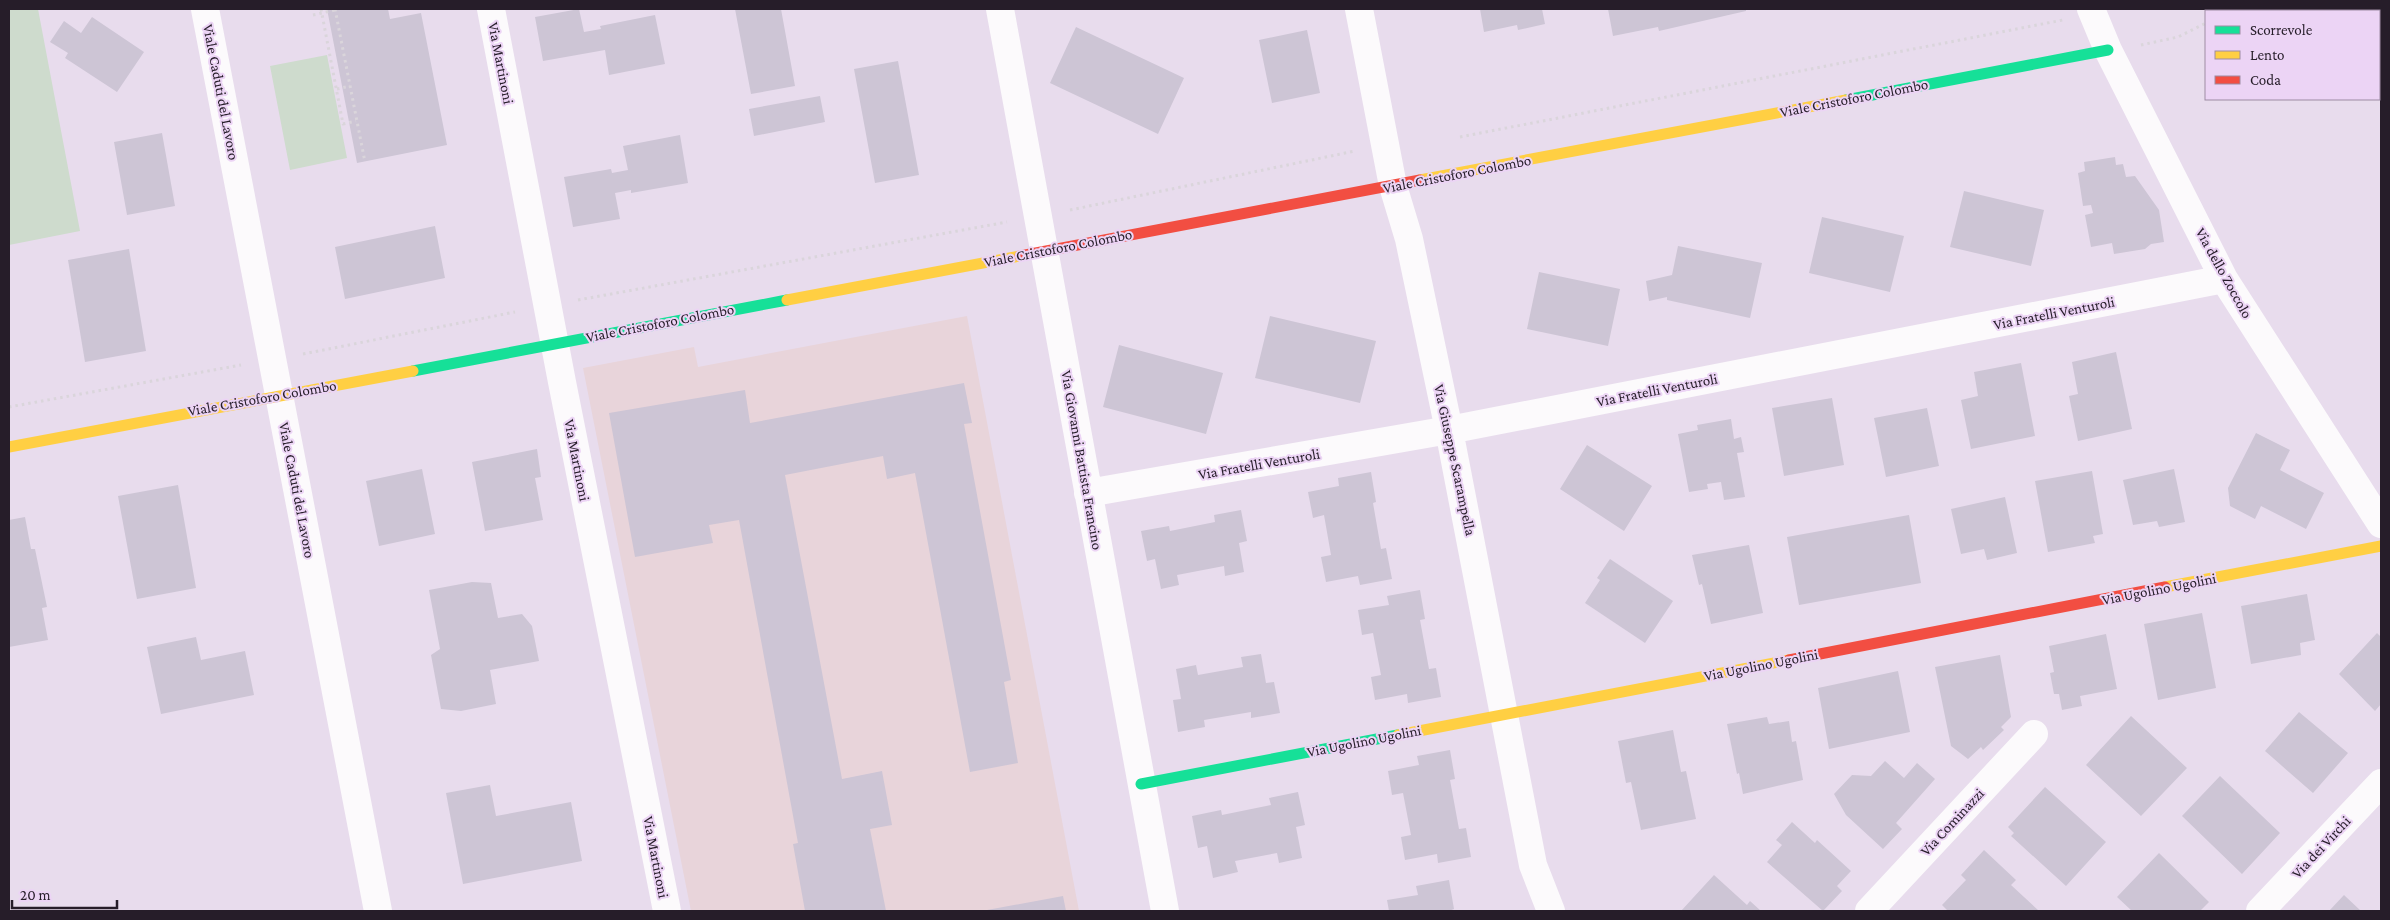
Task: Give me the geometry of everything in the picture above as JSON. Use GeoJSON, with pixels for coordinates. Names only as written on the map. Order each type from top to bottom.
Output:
{"type":"FeatureCollection","features":[{"type":"Feature","properties":{"kind":"street","name":"Viale Caduti del Lavoro"},"geometry":{"type":"LineString","coordinates":[[206,9],[378,911]]}},
{"type":"Feature","properties":{"kind":"street","name":"Via Martinoni"},"geometry":{"type":"LineString","coordinates":[[491,9],[667,911]]}},
{"type":"Feature","properties":{"kind":"street","name":"Via Giovanni Battista Francino"},"geometry":{"type":"LineString","coordinates":[[1000,9],[1165,911]]}},
{"type":"Feature","properties":{"kind":"street","name":"Via Giuseppe Scarampella"},"geometry":{"type":"LineString","coordinates":[[1359,9],[1393,186],[1409,239],[1449,430],[1473,549],[1502,715],[1533,865],[1551,911]]}},
{"type":"Feature","properties":{"kind":"street","name":"Via dello Zoccolo"},"geometry":{"type":"LineString","coordinates":[[2090,9],[2108,50],[2224,280],[2381,524]]}},
{"type":"Feature","properties":{"kind":"street","name":"Viale Cristoforo Colombo"},"geometry":{"type":"LineString","coordinates":[[9,447],[2108,50]]}},
{"type":"Feature","properties":{"kind":"street","name":"Via Fratelli Venturoli"},"geometry":{"type":"LineString","coordinates":[[1088,493],[1449,430],[2224,280]]}},
{"type":"Feature","properties":{"kind":"street","name":"Via Ugolino Ugolini"},"geometry":{"type":"LineString","coordinates":[[1141,784],[2381,546]]}},
{"type":"Feature","properties":{"kind":"street","name":"Via Cominazzi"},"geometry":{"type":"LineString","coordinates":[[1869,911],[2034,734]]}},
{"type":"Feature","properties":{"kind":"street","name":"Via dei Virchi"},"geometry":{"type":"LineString","coordinates":[[2260,911],[2381,783]]}},
{"type":"Feature","properties":{"kind":"path"},"geometry":{"type":"LineString","coordinates":[[314,14],[335,9],[364,162]]}},
{"type":"Feature","properties":{"kind":"path"},"geometry":{"type":"LineString","coordinates":[[322,11],[343,124],[356,121]]}},
{"type":"Feature","properties":{"kind":"path"},"geometry":{"type":"LineString","coordinates":[[2135,47],[2178,38],[2205,24]]}},
{"type":"Feature","properties":{"kind":"path"},"geometry":{"type":"LineString","coordinates":[[337,89],[350,86]]}},
{"type":"Feature","properties":{"kind":"shaded area"},"geometry":{"type":"Polygon","coordinates":[[[967,316],[1079,911],[691,911],[583,368],[694,347],[698,367],[967,316]]]}},
{"type":"Feature","properties":{"kind":"green space"},"geometry":{"type":"Polygon","coordinates":[[[9,9],[38,9],[80,231],[9,245],[9,9]]]}},
{"type":"Feature","properties":{"kind":"green space"},"geometry":{"type":"Polygon","coordinates":[[[327,55],[347,158],[290,170],[270,66],[327,55]]]}},
{"type":"Feature","properties":{"kind":"building"},"geometry":{"type":"Polygon","coordinates":[[[327,9],[388,9],[390,19],[421,13],[447,145],[357,163],[327,9]]]}},
{"type":"Feature","properties":{"kind":"building"},"geometry":{"type":"Polygon","coordinates":[[[579,9],[584,32],[601,29],[600,26],[655,15],[665,64],[609,75],[605,50],[543,61],[535,17],[579,9]]]}},
{"type":"Feature","properties":{"kind":"building"},"geometry":{"type":"Polygon","coordinates":[[[735,9],[781,9],[795,86],[751,94],[735,9]]]}},
{"type":"Feature","properties":{"kind":"building"},"geometry":{"type":"Polygon","coordinates":[[[1480,9],[1542,9],[1545,24],[1518,30],[1517,25],[1484,32],[1480,9]]]}},
{"type":"Feature","properties":{"kind":"building"},"geometry":{"type":"Polygon","coordinates":[[[1608,9],[1746,9],[1746,11],[1659,31],[1658,27],[1613,36],[1608,9]]]}},
{"type":"Feature","properties":{"kind":"building"},"geometry":{"type":"Polygon","coordinates":[[[92,17],[144,52],[117,92],[65,58],[68,53],[50,42],[64,21],[81,33],[92,17]]]}},
{"type":"Feature","properties":{"kind":"building"},"geometry":{"type":"Polygon","coordinates":[[[1076,27],[1184,78],[1158,134],[1050,83],[1076,27]]]}},
{"type":"Feature","properties":{"kind":"building"},"geometry":{"type":"Polygon","coordinates":[[[1307,30],[1320,93],[1272,103],[1259,40],[1307,30]]]}},
{"type":"Feature","properties":{"kind":"building"},"geometry":{"type":"Polygon","coordinates":[[[898,61],[919,175],[875,183],[854,69],[898,61]]]}},
{"type":"Feature","properties":{"kind":"building"},"geometry":{"type":"Polygon","coordinates":[[[820,96],[825,122],[754,136],[749,109],[820,96]]]}},
{"type":"Feature","properties":{"kind":"building"},"geometry":{"type":"Polygon","coordinates":[[[162,133],[175,206],[127,215],[114,142],[162,133]]]}},
{"type":"Feature","properties":{"kind":"building"},"geometry":{"type":"Polygon","coordinates":[[[680,135],[688,183],[631,193],[631,190],[615,193],[620,219],[573,227],[564,177],[611,169],[612,173],[628,170],[623,146],[680,135]]]}},
{"type":"Feature","properties":{"kind":"building"},"geometry":{"type":"Polygon","coordinates":[[[2115,157],[2116,165],[2123,164],[2126,177],[2135,176],[2159,210],[2164,242],[2151,244],[2145,249],[2114,254],[2112,243],[2091,247],[2085,215],[2093,213],[2091,205],[2083,206],[2078,173],[2085,171],[2084,162],[2115,157]]]}},
{"type":"Feature","properties":{"kind":"building"},"geometry":{"type":"Polygon","coordinates":[[[1964,191],[2044,210],[2031,266],[1950,247],[1964,191]]]}},
{"type":"Feature","properties":{"kind":"building"},"geometry":{"type":"Polygon","coordinates":[[[1822,217],[1904,236],[1890,292],[1809,273],[1822,217]]]}},
{"type":"Feature","properties":{"kind":"building"},"geometry":{"type":"Polygon","coordinates":[[[435,226],[445,278],[345,299],[335,247],[435,226]]]}},
{"type":"Feature","properties":{"kind":"building"},"geometry":{"type":"Polygon","coordinates":[[[1678,246],[1762,263],[1750,318],[1667,300],[1667,297],[1649,301],[1646,281],[1672,275],[1678,246]]]}},
{"type":"Feature","properties":{"kind":"building"},"geometry":{"type":"Polygon","coordinates":[[[129,249],[146,351],[85,362],[68,260],[129,249]]]}},
{"type":"Feature","properties":{"kind":"building"},"geometry":{"type":"Polygon","coordinates":[[[1539,272],[1620,289],[1608,346],[1527,329],[1539,272]]]}},
{"type":"Feature","properties":{"kind":"building"},"geometry":{"type":"Polygon","coordinates":[[[1270,316],[1376,341],[1360,403],[1255,378],[1270,316]]]}},
{"type":"Feature","properties":{"kind":"building"},"geometry":{"type":"Polygon","coordinates":[[[1119,345],[1223,373],[1206,434],[1103,407],[1119,345]]]}},
{"type":"Feature","properties":{"kind":"building"},"geometry":{"type":"Polygon","coordinates":[[[2116,352],[2132,429],[2078,441],[2069,396],[2078,394],[2072,362],[2116,352]]]}},
{"type":"Feature","properties":{"kind":"building"},"geometry":{"type":"Polygon","coordinates":[[[2021,363],[2035,436],[1971,449],[1961,400],[1978,396],[1974,372],[2021,363]]]}},
{"type":"Feature","properties":{"kind":"building"},"geometry":{"type":"Polygon","coordinates":[[[964,383],[972,423],[964,424],[1011,680],[1004,682],[1018,763],[970,772],[915,473],[887,479],[883,456],[785,475],[842,779],[882,771],[892,825],[870,829],[886,911],[805,911],[793,844],[798,843],[739,520],[709,525],[713,543],[635,557],[609,413],[745,390],[750,423],[964,383]]]}},
{"type":"Feature","properties":{"kind":"building"},"geometry":{"type":"Polygon","coordinates":[[[1832,398],[1844,465],[1784,476],[1772,408],[1832,398]]]}},
{"type":"Feature","properties":{"kind":"building"},"geometry":{"type":"Polygon","coordinates":[[[1927,408],[1939,466],[1886,477],[1874,418],[1927,408]]]}},
{"type":"Feature","properties":{"kind":"building"},"geometry":{"type":"Polygon","coordinates":[[[1731,419],[1734,439],[1741,437],[1744,452],[1737,453],[1745,497],[1724,500],[1721,482],[1707,484],[1708,489],[1689,492],[1678,434],[1698,430],[1697,425],[1731,419]]]}},
{"type":"Feature","properties":{"kind":"building"},"geometry":{"type":"Polygon","coordinates":[[[2256,433],[2290,450],[2280,470],[2324,493],[2306,529],[2261,506],[2255,519],[2230,506],[2228,488],[2256,433]]]}},
{"type":"Feature","properties":{"kind":"building"},"geometry":{"type":"Polygon","coordinates":[[[1587,445],[1652,486],[1624,531],[1560,489],[1587,445]]]}},
{"type":"Feature","properties":{"kind":"building"},"geometry":{"type":"Polygon","coordinates":[[[537,449],[541,477],[535,478],[543,520],[485,531],[472,462],[537,449]]]}},
{"type":"Feature","properties":{"kind":"building"},"geometry":{"type":"Polygon","coordinates":[[[422,469],[435,534],[379,546],[366,481],[422,469]]]}},
{"type":"Feature","properties":{"kind":"building"},"geometry":{"type":"Polygon","coordinates":[[[2174,469],[2185,522],[2159,527],[2157,521],[2133,525],[2123,480],[2174,469]]]}},
{"type":"Feature","properties":{"kind":"building"},"geometry":{"type":"Polygon","coordinates":[[[2092,471],[2103,534],[2093,536],[2095,543],[2048,552],[2035,481],[2092,471]]]}},
{"type":"Feature","properties":{"kind":"building"},"geometry":{"type":"Polygon","coordinates":[[[1371,472],[1376,502],[1373,503],[1381,549],[1386,548],[1392,579],[1360,585],[1358,576],[1326,582],[1321,557],[1331,555],[1324,515],[1313,518],[1308,492],[1339,486],[1338,478],[1371,472]]]}},
{"type":"Feature","properties":{"kind":"building"},"geometry":{"type":"Polygon","coordinates":[[[178,485],[196,588],[137,599],[118,496],[178,485]]]}},
{"type":"Feature","properties":{"kind":"building"},"geometry":{"type":"Polygon","coordinates":[[[2005,497],[2017,553],[1987,560],[1984,549],[1961,554],[1951,509],[2005,497]]]}},
{"type":"Feature","properties":{"kind":"building"},"geometry":{"type":"Polygon","coordinates":[[[1241,510],[1247,541],[1239,543],[1244,572],[1225,576],[1224,566],[1177,575],[1179,585],[1161,589],[1155,559],[1147,561],[1141,531],[1169,526],[1170,531],[1215,522],[1214,515],[1241,510]]]}},
{"type":"Feature","properties":{"kind":"building"},"geometry":{"type":"Polygon","coordinates":[[[1909,515],[1921,583],[1799,605],[1787,537],[1909,515]]]}},
{"type":"Feature","properties":{"kind":"building"},"geometry":{"type":"Polygon","coordinates":[[[25,517],[31,549],[35,549],[47,607],[42,608],[48,640],[9,647],[9,520],[25,517]]]}},
{"type":"Feature","properties":{"kind":"building"},"geometry":{"type":"Polygon","coordinates":[[[1749,545],[1763,613],[1711,624],[1702,584],[1699,585],[1692,555],[1749,545]]]}},
{"type":"Feature","properties":{"kind":"building"},"geometry":{"type":"Polygon","coordinates":[[[1610,559],[1673,601],[1645,643],[1585,603],[1600,580],[1597,578],[1610,559]]]}},
{"type":"Feature","properties":{"kind":"building"},"geometry":{"type":"Polygon","coordinates":[[[472,582],[491,583],[498,618],[522,614],[532,626],[539,661],[490,670],[496,704],[461,711],[441,709],[431,655],[440,649],[429,590],[472,582]]]}},
{"type":"Feature","properties":{"kind":"building"},"geometry":{"type":"Polygon","coordinates":[[[1420,590],[1425,619],[1420,620],[1429,669],[1436,668],[1441,697],[1408,703],[1407,694],[1375,700],[1371,677],[1381,675],[1373,633],[1362,635],[1358,610],[1389,605],[1387,596],[1420,590]]]}},
{"type":"Feature","properties":{"kind":"building"},"geometry":{"type":"Polygon","coordinates":[[[2307,594],[2315,640],[2300,643],[2301,655],[2251,664],[2241,606],[2307,594]]]}},
{"type":"Feature","properties":{"kind":"building"},"geometry":{"type":"Polygon","coordinates":[[[2202,613],[2216,688],[2158,700],[2144,624],[2202,613]]]}},
{"type":"Feature","properties":{"kind":"building"},"geometry":{"type":"Polygon","coordinates":[[[2377,633],[2381,637],[2381,704],[2375,711],[2339,674],[2377,633]]]}},
{"type":"Feature","properties":{"kind":"building"},"geometry":{"type":"Polygon","coordinates":[[[2106,634],[2117,689],[2080,696],[2082,706],[2062,710],[2059,694],[2054,694],[2050,673],[2054,672],[2049,646],[2106,634]]]}},
{"type":"Feature","properties":{"kind":"building"},"geometry":{"type":"Polygon","coordinates":[[[196,637],[201,660],[245,651],[254,695],[161,714],[147,647],[196,637]]]}},
{"type":"Feature","properties":{"kind":"building"},"geometry":{"type":"Polygon","coordinates":[[[1261,654],[1266,683],[1274,682],[1280,713],[1251,718],[1251,712],[1204,720],[1205,727],[1178,732],[1173,700],[1181,699],[1176,669],[1196,665],[1198,675],[1243,667],[1241,657],[1261,654]]]}},
{"type":"Feature","properties":{"kind":"building"},"geometry":{"type":"Polygon","coordinates":[[[2000,655],[2011,717],[2001,727],[2004,730],[1983,750],[1981,747],[1968,759],[1951,746],[1935,667],[2000,655]]]}},
{"type":"Feature","properties":{"kind":"building"},"geometry":{"type":"Polygon","coordinates":[[[1898,671],[1910,732],[1829,749],[1818,688],[1898,671]]]}},
{"type":"Feature","properties":{"kind":"building"},"geometry":{"type":"Polygon","coordinates":[[[2299,712],[2348,753],[2313,793],[2265,751],[2299,712]]]}},
{"type":"Feature","properties":{"kind":"building"},"geometry":{"type":"Polygon","coordinates":[[[2131,716],[2187,768],[2141,816],[2086,765],[2131,716]]]}},
{"type":"Feature","properties":{"kind":"building"},"geometry":{"type":"Polygon","coordinates":[[[1767,717],[1769,724],[1789,721],[1792,742],[1796,741],[1803,780],[1743,794],[1727,724],[1767,717]]]}},
{"type":"Feature","properties":{"kind":"building"},"geometry":{"type":"Polygon","coordinates":[[[1673,730],[1681,772],[1686,771],[1696,819],[1641,830],[1631,782],[1626,783],[1618,741],[1673,730]]]}},
{"type":"Feature","properties":{"kind":"building"},"geometry":{"type":"Polygon","coordinates":[[[1450,750],[1455,779],[1450,780],[1459,829],[1466,828],[1471,857],[1438,863],[1437,854],[1405,860],[1401,837],[1411,835],[1403,793],[1392,795],[1388,771],[1419,765],[1417,756],[1450,750]]]}},
{"type":"Feature","properties":{"kind":"building"},"geometry":{"type":"Polygon","coordinates":[[[1885,761],[1904,778],[1917,763],[1935,779],[1896,823],[1902,829],[1883,849],[1846,815],[1834,794],[1852,775],[1871,776],[1885,761]]]}},
{"type":"Feature","properties":{"kind":"building"},"geometry":{"type":"Polygon","coordinates":[[[2220,776],[2280,833],[2242,874],[2182,816],[2220,776]]]}},
{"type":"Feature","properties":{"kind":"building"},"geometry":{"type":"Polygon","coordinates":[[[490,785],[496,816],[571,802],[582,861],[463,884],[446,793],[490,785]]]}},
{"type":"Feature","properties":{"kind":"building"},"geometry":{"type":"Polygon","coordinates":[[[2045,787],[2106,842],[2066,886],[2011,836],[2014,833],[2008,827],[2045,787]]]}},
{"type":"Feature","properties":{"kind":"building"},"geometry":{"type":"Polygon","coordinates":[[[1298,792],[1305,825],[1296,827],[1302,858],[1279,863],[1277,853],[1235,861],[1238,872],[1213,878],[1207,846],[1198,848],[1192,816],[1221,810],[1222,815],[1271,805],[1269,798],[1298,792]]]}},
{"type":"Feature","properties":{"kind":"building"},"geometry":{"type":"Polygon","coordinates":[[[1792,822],[1815,843],[1817,840],[1851,871],[1837,886],[1842,891],[1823,911],[1767,862],[1782,845],[1776,840],[1792,822]]]}},
{"type":"Feature","properties":{"kind":"building"},"geometry":{"type":"Polygon","coordinates":[[[1984,850],[2016,880],[2011,885],[2039,911],[1948,911],[1942,905],[1966,880],[1961,875],[1984,850]]]}},
{"type":"Feature","properties":{"kind":"building"},"geometry":{"type":"Polygon","coordinates":[[[2159,853],[2209,902],[2200,911],[2132,911],[2117,897],[2159,853]]]}},
{"type":"Feature","properties":{"kind":"building"},"geometry":{"type":"Polygon","coordinates":[[[1714,875],[1747,905],[1750,901],[1761,911],[1681,911],[1714,875]]]}},
{"type":"Feature","properties":{"kind":"building"},"geometry":{"type":"Polygon","coordinates":[[[1449,880],[1454,909],[1449,911],[1389,911],[1387,900],[1418,895],[1416,886],[1449,880]]]}},
{"type":"Feature","properties":{"kind":"building"},"geometry":{"type":"Polygon","coordinates":[[[2344,895],[2361,911],[2329,911],[2344,895]]]}},
{"type":"Feature","properties":{"kind":"building"},"geometry":{"type":"Polygon","coordinates":[[[1063,896],[1066,911],[987,911],[987,910],[1063,896]]]}},
{"type":"Feature","properties":{"kind":"traffic: fast"},"geometry":{"type":"LineString","coordinates":[[1846,100],[2108,50]]}},
{"type":"Feature","properties":{"kind":"traffic: fast"},"geometry":{"type":"LineString","coordinates":[[413,371],[787,300]]}},
{"type":"Feature","properties":{"kind":"traffic: fast"},"geometry":{"type":"LineString","coordinates":[[1141,784],[1398,735]]}},
{"type":"Feature","properties":{"kind":"traffic: slow"},"geometry":{"type":"LineString","coordinates":[[1420,180],[1846,100]]}},
{"type":"Feature","properties":{"kind":"traffic: slow"},"geometry":{"type":"LineString","coordinates":[[787,300],[1020,256]]}},
{"type":"Feature","properties":{"kind":"traffic: slow"},"geometry":{"type":"LineString","coordinates":[[9,447],[413,371]]}},
{"type":"Feature","properties":{"kind":"traffic: slow"},"geometry":{"type":"LineString","coordinates":[[2165,587],[2381,546]]}},
{"type":"Feature","properties":{"kind":"traffic: slow"},"geometry":{"type":"LineString","coordinates":[[1398,735],[1789,660]]}},
{"type":"Feature","properties":{"kind":"traffic: jam"},"geometry":{"type":"LineString","coordinates":[[1020,256],[1420,180]]}},
{"type":"Feature","properties":{"kind":"traffic: jam"},"geometry":{"type":"LineString","coordinates":[[1789,660],[2165,587]]}}]}
